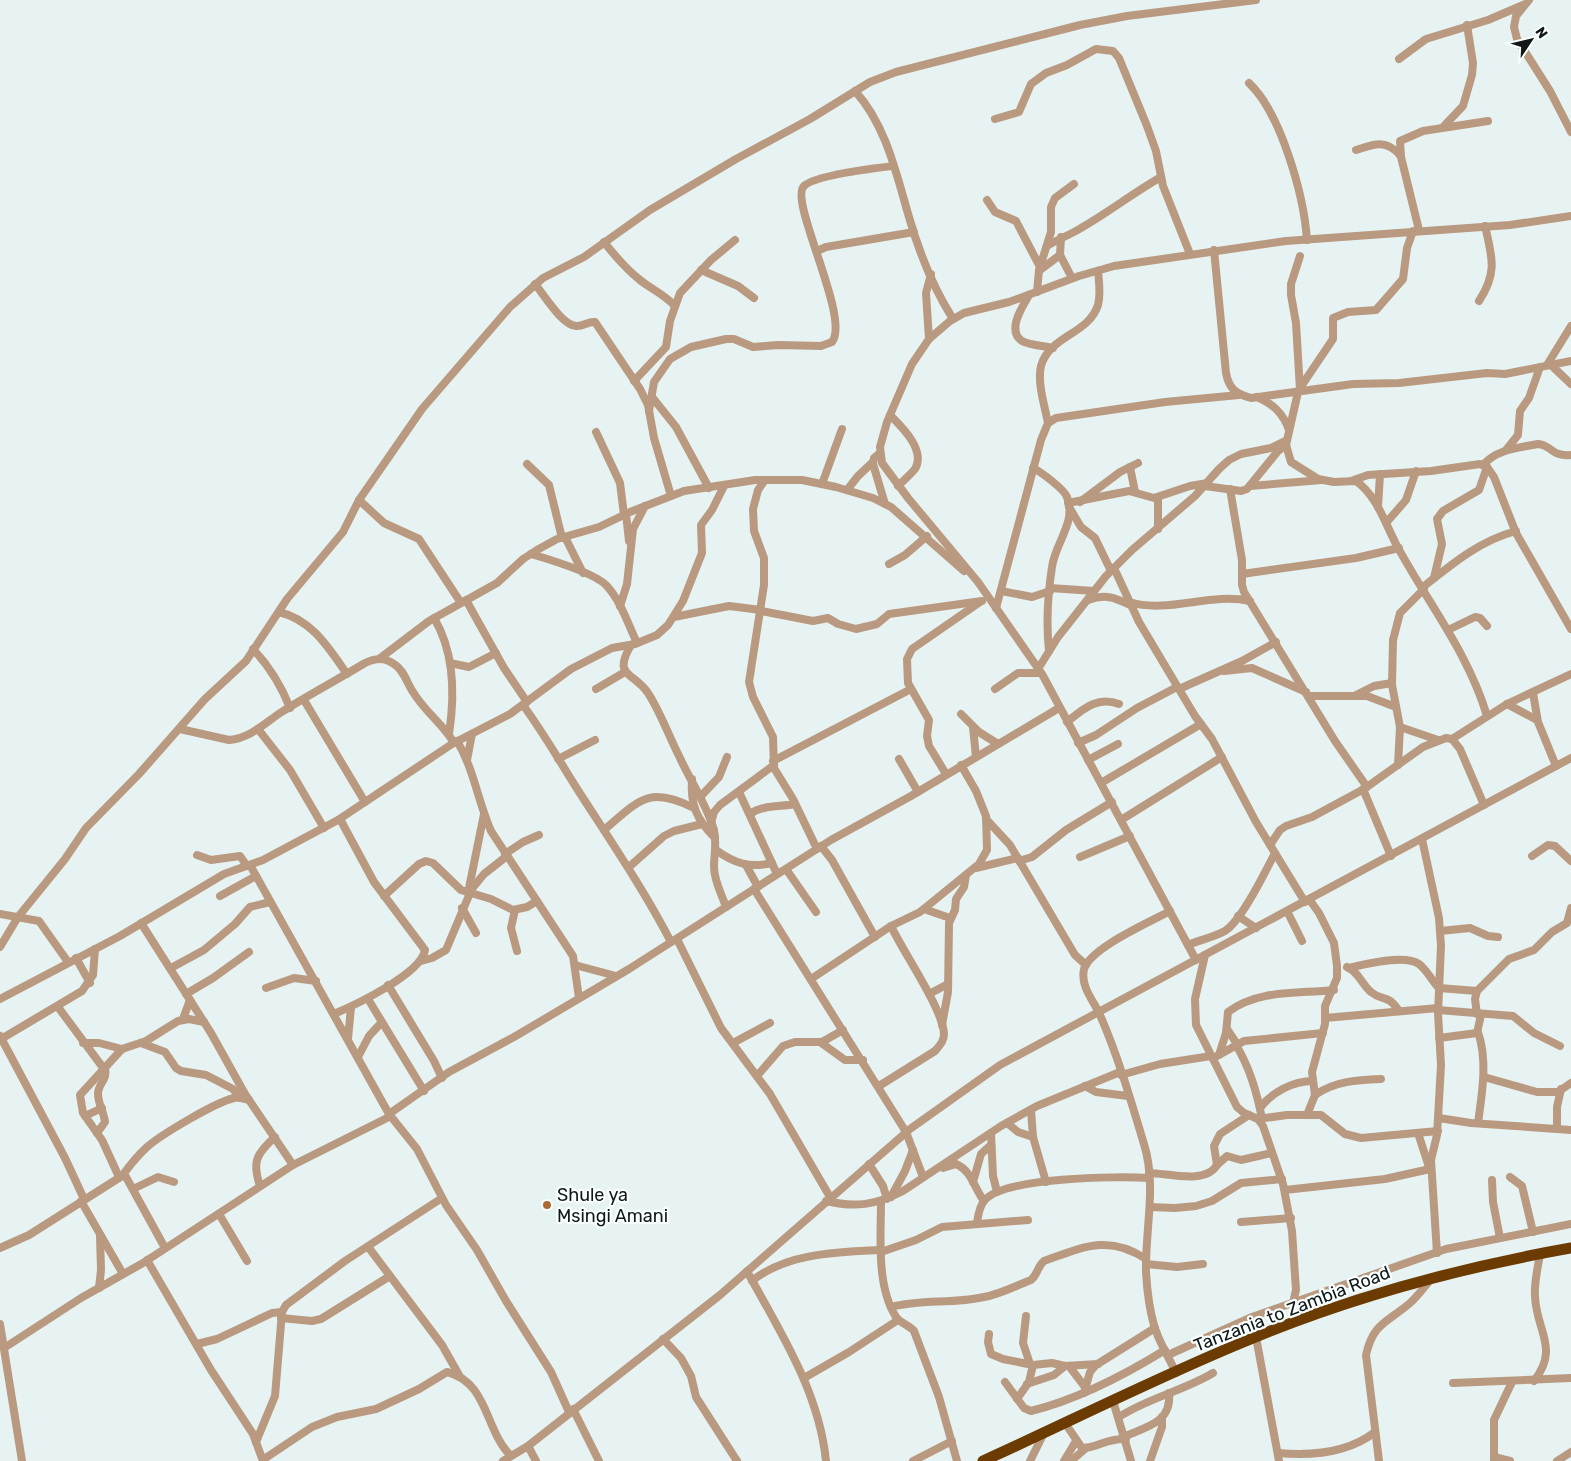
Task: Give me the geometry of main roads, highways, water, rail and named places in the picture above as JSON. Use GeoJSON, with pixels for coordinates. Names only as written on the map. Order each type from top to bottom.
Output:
{"type":"FeatureCollection","features":[{"type":"Feature","properties":{"kind":"highway","name":"Tanzania to Zambia Road"},"geometry":{"type":"LineString","coordinates":[[983,1461],[1256,1337],[1365,1297],[1432,1278],[1571,1248]]}},
{"type":"Feature","properties":{"kind":"place","name":"Shule ya Msingi Amani"},"geometry":{"type":"Point","coordinates":[547,1205]}}]}
